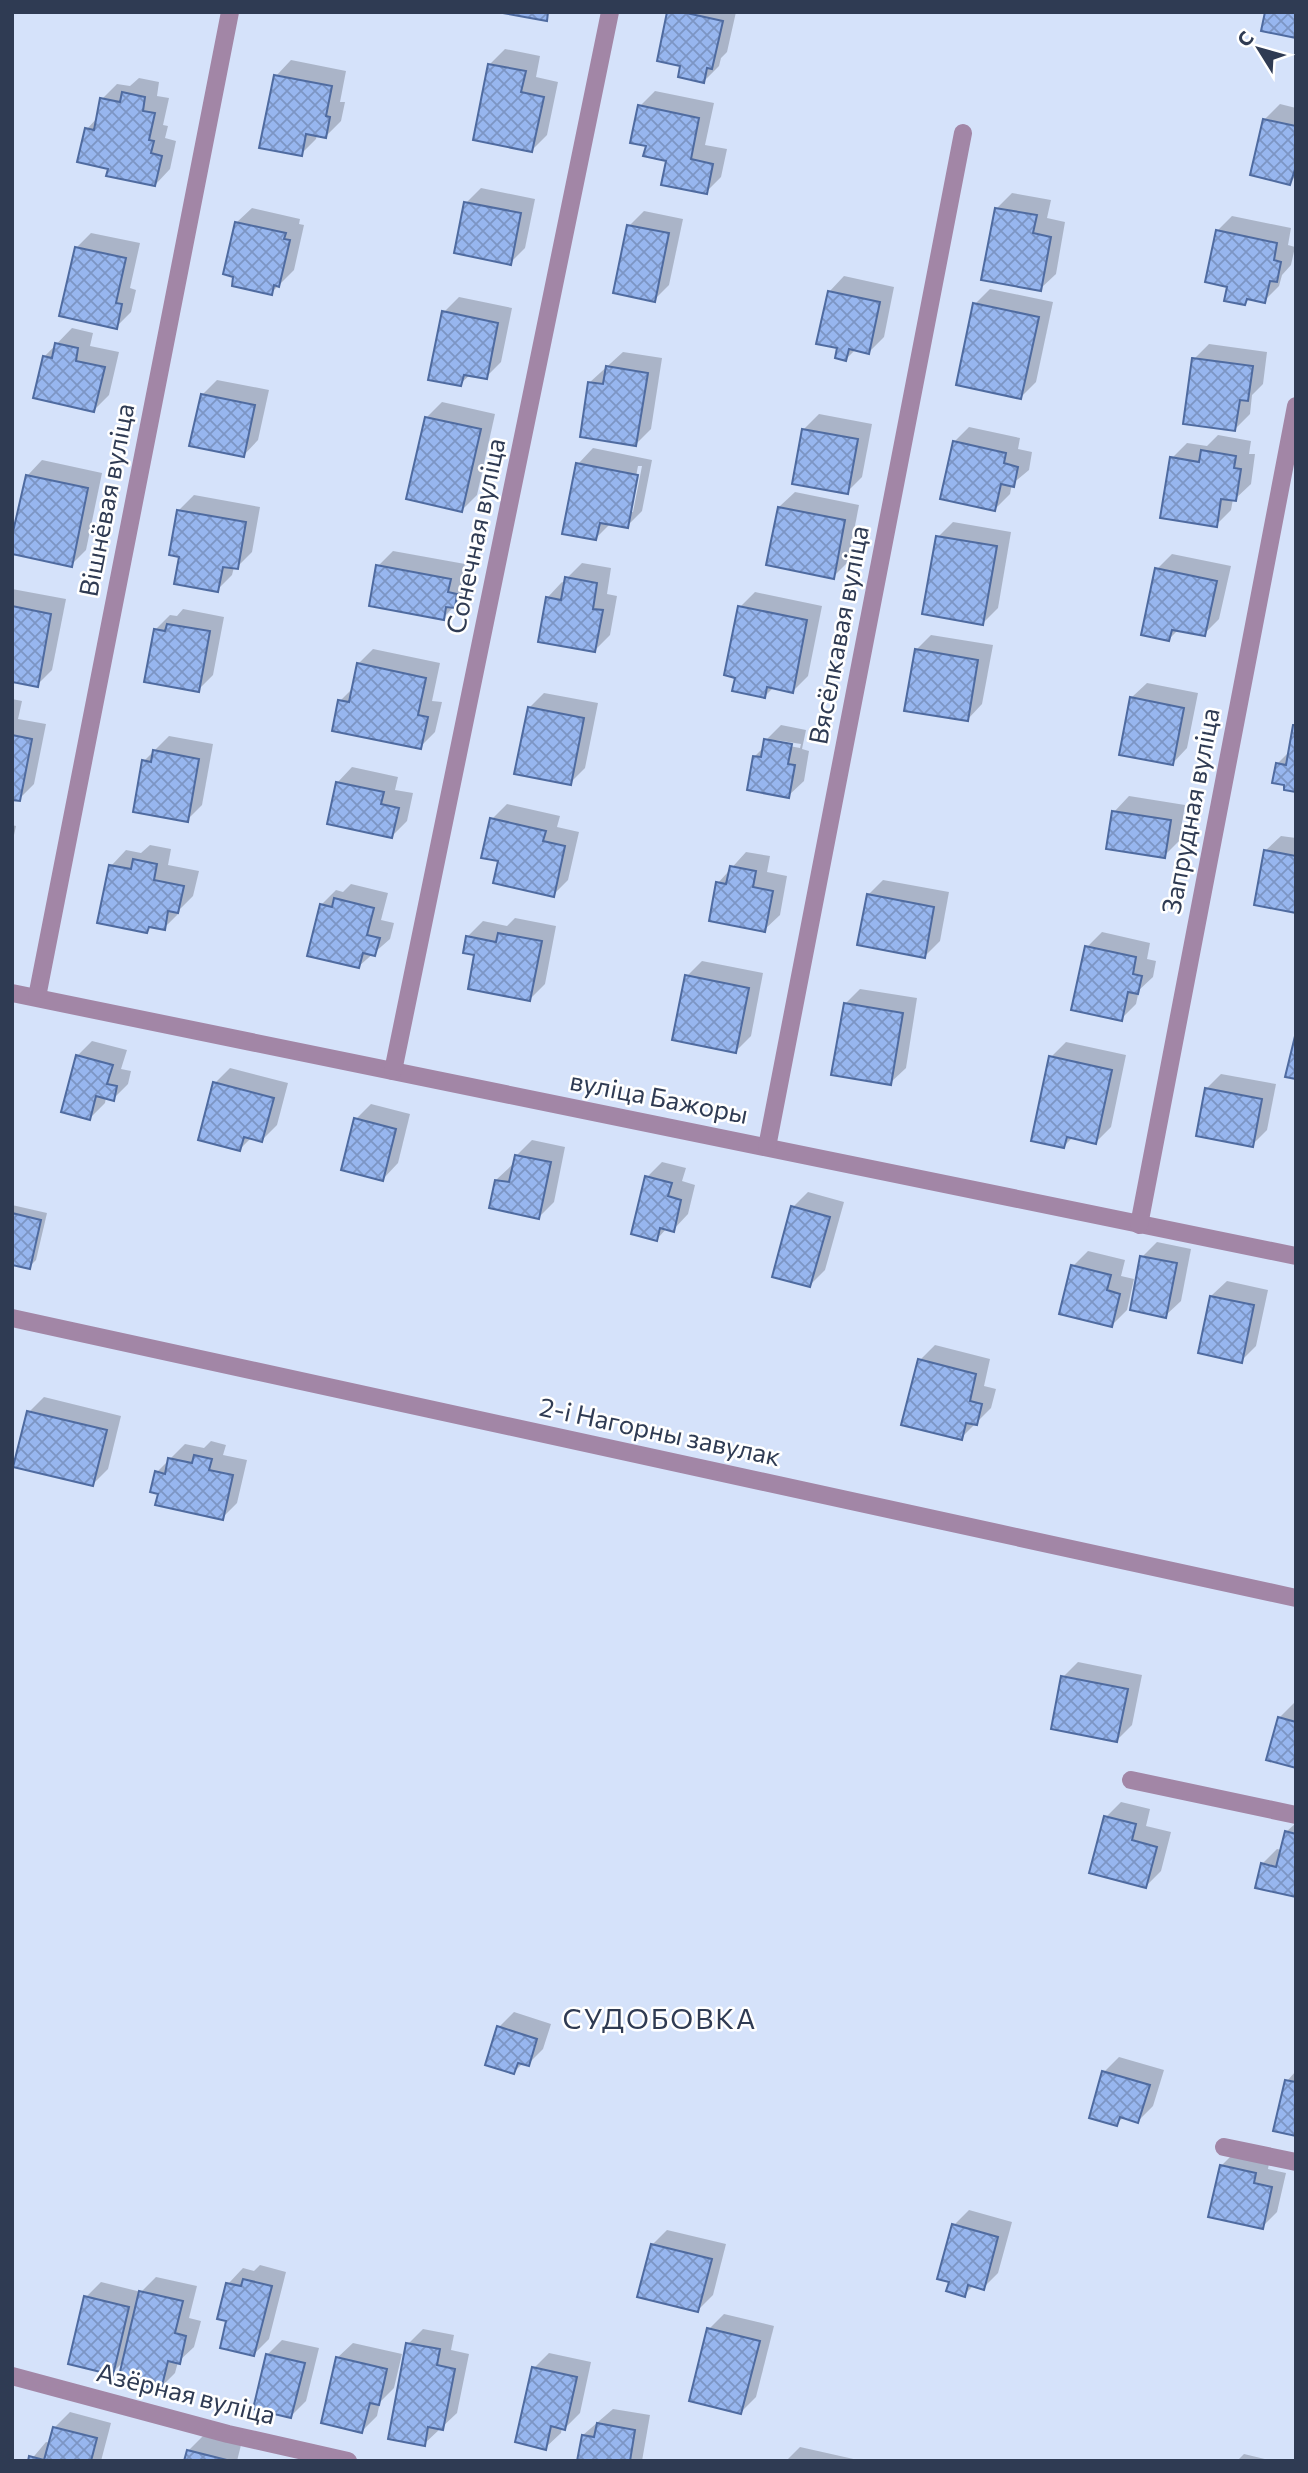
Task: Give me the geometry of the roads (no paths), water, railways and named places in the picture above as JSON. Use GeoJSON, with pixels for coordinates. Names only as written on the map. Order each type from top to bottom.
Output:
{"type":"FeatureCollection","features":[{"type":"Feature","properties":{"kind":"street","name":"Вішнёвая вуліца"},"geometry":{"type":"LineString","coordinates":[[37,998],[230,12]]}},
{"type":"Feature","properties":{"kind":"street","name":"Сонечная вуліца"},"geometry":{"type":"LineString","coordinates":[[393,1071],[610,12]]}},
{"type":"Feature","properties":{"kind":"street","name":"Вясёлкавая вуліца"},"geometry":{"type":"LineString","coordinates":[[767,1147],[963,133]]}},
{"type":"Feature","properties":{"kind":"street","name":"Запрудная вуліца"},"geometry":{"type":"LineString","coordinates":[[1139,1225],[1296,406]]}},
{"type":"Feature","properties":{"kind":"street","name":"вуліца Бажоры"},"geometry":{"type":"LineString","coordinates":[[12,993],[1296,1256]]}},
{"type":"Feature","properties":{"kind":"street","name":"2-і Нагорны завулак"},"geometry":{"type":"LineString","coordinates":[[12,1318],[1296,1598]]}},
{"type":"Feature","properties":{"kind":"street"},"geometry":{"type":"LineString","coordinates":[[1131,1780],[1296,1815]]}},
{"type":"Feature","properties":{"kind":"street"},"geometry":{"type":"LineString","coordinates":[[1224,2147],[1296,2162]]}},
{"type":"Feature","properties":{"kind":"street","name":"Азёрная вуліца"},"geometry":{"type":"LineString","coordinates":[[12,2376],[228,2434],[348,2461]]}},
{"type":"Feature","properties":{"kind":"district","name":"СУДОБОВКА"},"geometry":{"type":"Point","coordinates":[660,2019]}}]}
